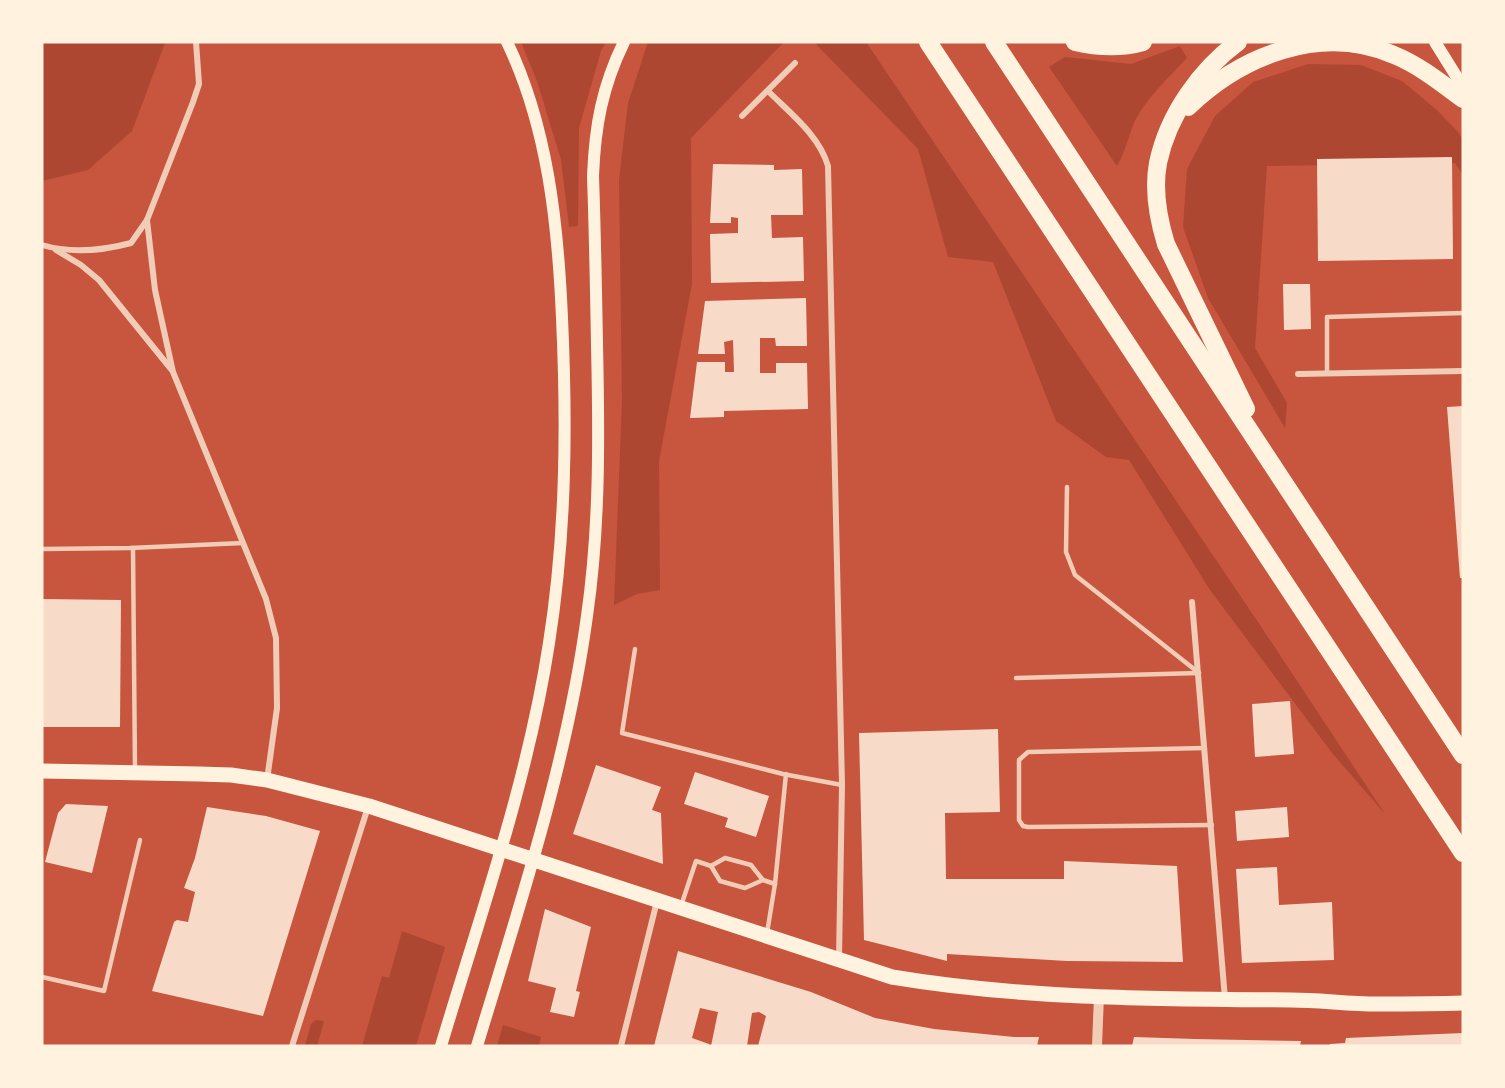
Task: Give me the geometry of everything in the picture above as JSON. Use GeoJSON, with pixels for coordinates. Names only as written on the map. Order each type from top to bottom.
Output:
{"type":"FeatureCollection","features":[{"type":"Feature","properties":{"kind":"highway"},"geometry":{"type":"LineString","coordinates":[[928,42],[1463,853]]}},
{"type":"Feature","properties":{"kind":"highway"},"geometry":{"type":"LineString","coordinates":[[994,42],[1463,755]]}},
{"type":"Feature","properties":{"kind":"highway"},"geometry":{"type":"LineString","coordinates":[[1075,42],[1112,46],[1143,42]]}},
{"type":"Feature","properties":{"kind":"highway"},"geometry":{"type":"LineString","coordinates":[[1238,42],[1209,67],[1184,101],[1173,121],[1161,153],[1156,184],[1157,203],[1163,234],[1177,268],[1280,478]]}},
{"type":"Feature","properties":{"kind":"highway"},"geometry":{"type":"LineString","coordinates":[[1173,121],[1216,84],[1258,59],[1280,50],[1323,43],[1359,45],[1392,54],[1432,76],[1463,99]]}},
{"type":"Feature","properties":{"kind":"main road"},"geometry":{"type":"LineString","coordinates":[[441,1046],[475,936],[528,748],[549,644],[560,549],[565,461],[565,374],[561,281],[550,187],[528,96],[507,42]]}},
{"type":"Feature","properties":{"kind":"main road"},"geometry":{"type":"LineString","coordinates":[[477,1046],[561,759],[588,615],[596,530],[599,441],[595,132],[606,82],[624,42]]}},
{"type":"Feature","properties":{"kind":"main road"},"geometry":{"type":"LineString","coordinates":[[1435,42],[1463,87]]}},
{"type":"Feature","properties":{"kind":"main road"},"geometry":{"type":"LineString","coordinates":[[42,771],[231,775],[267,780],[369,806],[892,977],[953,987],[1012,993],[1226,1000],[1294,1000],[1375,1004],[1463,1003]]}},
{"type":"Feature","properties":{"kind":"street"},"geometry":{"type":"LineString","coordinates":[[42,245],[91,251],[130,243],[147,220],[188,118],[199,84],[196,42]]}},
{"type":"Feature","properties":{"kind":"street"},"geometry":{"type":"LineString","coordinates":[[742,116],[795,63]]}},
{"type":"Feature","properties":{"kind":"street"},"geometry":{"type":"LineString","coordinates":[[768,91],[818,142],[828,166],[842,785],[839,958]]}},
{"type":"Feature","properties":{"kind":"street"},"geometry":{"type":"LineString","coordinates":[[147,220],[155,290],[173,372],[266,599],[276,638],[278,708],[267,780]]}},
{"type":"Feature","properties":{"kind":"street"},"geometry":{"type":"LineString","coordinates":[[54,248],[99,280],[173,372]]}},
{"type":"Feature","properties":{"kind":"street"},"geometry":{"type":"LineString","coordinates":[[1298,374],[1463,370]]}},
{"type":"Feature","properties":{"kind":"street"},"geometry":{"type":"LineString","coordinates":[[1192,602],[1226,1000]]}},
{"type":"Feature","properties":{"kind":"street"},"geometry":{"type":"LineString","coordinates":[[292,1046],[369,806]]}},
{"type":"Feature","properties":{"kind":"street"},"geometry":{"type":"LineString","coordinates":[[621,1046],[657,901]]}},
{"type":"Feature","properties":{"kind":"street"},"geometry":{"type":"LineString","coordinates":[[1097,1046],[1099,996]]}},
{"type":"Feature","properties":{"kind":"lane"},"geometry":{"type":"LineString","coordinates":[[1327,374],[1327,317],[1463,314]]}},
{"type":"Feature","properties":{"kind":"lane"},"geometry":{"type":"LineString","coordinates":[[1067,487],[1066,552],[1075,575],[1199,673]]}},
{"type":"Feature","properties":{"kind":"lane"},"geometry":{"type":"LineString","coordinates":[[42,549],[243,543]]}},
{"type":"Feature","properties":{"kind":"lane"},"geometry":{"type":"LineString","coordinates":[[133,548],[135,772]]}},
{"type":"Feature","properties":{"kind":"lane"},"geometry":{"type":"LineString","coordinates":[[635,650],[622,733],[786,774],[842,785]]}},
{"type":"Feature","properties":{"kind":"lane"},"geometry":{"type":"LineString","coordinates":[[1016,678],[1199,673]]}},
{"type":"Feature","properties":{"kind":"lane"},"geometry":{"type":"LineString","coordinates":[[1205,748],[1028,752],[1019,760],[1019,820],[1023,826],[1028,827],[1212,825]]}},
{"type":"Feature","properties":{"kind":"lane"},"geometry":{"type":"LineString","coordinates":[[767,936],[786,774]]}},
{"type":"Feature","properties":{"kind":"lane"},"geometry":{"type":"LineString","coordinates":[[42,977],[104,991],[140,840]]}},
{"type":"Feature","properties":{"kind":"lane"},"geometry":{"type":"LineString","coordinates":[[711,866],[725,858],[751,865],[763,880],[774,884]]}},
{"type":"Feature","properties":{"kind":"lane"},"geometry":{"type":"LineString","coordinates":[[680,909],[696,861],[711,866],[720,881],[745,888],[763,880]]}},
{"type":"Feature","properties":{"kind":"shaded area"},"geometry":{"type":"Polygon","coordinates":[[[42,42],[165,43],[132,131],[88,170],[42,181],[42,42]]]}},
{"type":"Feature","properties":{"kind":"shaded area"},"geometry":{"type":"Polygon","coordinates":[[[521,42],[606,42],[601,51],[579,128],[578,226],[569,227],[561,160],[537,81],[521,42]]]}},
{"type":"Feature","properties":{"kind":"shaded area"},"geometry":{"type":"Polygon","coordinates":[[[648,42],[784,42],[691,138],[692,284],[659,461],[660,590],[637,594],[614,605],[622,400],[619,180],[628,103],[648,42]]]}},
{"type":"Feature","properties":{"kind":"shaded area"},"geometry":{"type":"Polygon","coordinates":[[[814,42],[866,42],[1385,814],[1332,753],[1210,590],[1129,460],[1106,457],[1056,421],[993,262],[948,257],[918,149],[814,42]]]}},
{"type":"Feature","properties":{"kind":"shaded area"},"geometry":{"type":"Polygon","coordinates":[[[1180,46],[1187,58],[1144,106],[1134,123],[1117,166],[1049,67],[1065,57],[1131,64],[1180,46]]]}},
{"type":"Feature","properties":{"kind":"shaded area"},"geometry":{"type":"Polygon","coordinates":[[[1308,64],[1361,65],[1402,81],[1437,110],[1458,132],[1463,140],[1463,175],[1455,163],[1267,166],[1255,348],[1287,403],[1285,428],[1208,298],[1183,227],[1187,169],[1215,116],[1253,82],[1308,64]]]}},
{"type":"Feature","properties":{"kind":"shaded area"},"geometry":{"type":"Polygon","coordinates":[[[402,931],[445,947],[416,1046],[362,1046],[382,976],[389,978],[402,931]]]}},
{"type":"Feature","properties":{"kind":"shaded area"},"geometry":{"type":"Polygon","coordinates":[[[316,1020],[324,1021],[317,1046],[305,1046],[311,1024],[316,1020]]]}},
{"type":"Feature","properties":{"kind":"shaded area"},"geometry":{"type":"Polygon","coordinates":[[[503,1025],[541,1037],[539,1046],[497,1046],[503,1025]]]}},
{"type":"Feature","properties":{"kind":"building"},"geometry":{"type":"Polygon","coordinates":[[[1452,157],[1453,259],[1318,261],[1317,159],[1452,157]]]}},
{"type":"Feature","properties":{"kind":"building"},"geometry":{"type":"Polygon","coordinates":[[[713,164],[774,165],[774,170],[802,169],[803,215],[771,215],[772,238],[803,237],[804,281],[711,283],[710,234],[738,233],[738,218],[731,217],[731,223],[710,223],[713,164]]]}},
{"type":"Feature","properties":{"kind":"building"},"geometry":{"type":"Polygon","coordinates":[[[1283,284],[1310,284],[1311,329],[1284,330],[1283,284]]]}},
{"type":"Feature","properties":{"kind":"building"},"geometry":{"type":"Polygon","coordinates":[[[806,298],[807,346],[776,346],[775,338],[760,338],[760,373],[776,373],[776,363],[807,363],[808,409],[724,411],[724,417],[690,418],[697,362],[725,362],[725,372],[734,372],[733,340],[724,342],[725,354],[698,354],[705,301],[806,298]]]}},
{"type":"Feature","properties":{"kind":"building"},"geometry":{"type":"Polygon","coordinates":[[[1463,406],[1463,578],[1460,578],[1447,407],[1463,406]]]}},
{"type":"Feature","properties":{"kind":"building"},"geometry":{"type":"Polygon","coordinates":[[[42,599],[121,600],[120,727],[42,727],[42,599]]]}},
{"type":"Feature","properties":{"kind":"building"},"geometry":{"type":"Polygon","coordinates":[[[1290,701],[1294,754],[1255,757],[1252,704],[1290,701]]]}},
{"type":"Feature","properties":{"kind":"building"},"geometry":{"type":"Polygon","coordinates":[[[998,729],[1000,812],[945,813],[946,879],[1064,879],[1064,861],[1177,866],[1183,962],[1067,961],[947,954],[947,961],[864,940],[859,733],[998,729]]]}},
{"type":"Feature","properties":{"kind":"building"},"geometry":{"type":"Polygon","coordinates":[[[596,765],[661,787],[652,810],[661,813],[663,864],[573,834],[596,765]]]}},
{"type":"Feature","properties":{"kind":"building"},"geometry":{"type":"Polygon","coordinates":[[[695,772],[769,796],[756,837],[725,827],[728,818],[684,804],[695,772]]]}},
{"type":"Feature","properties":{"kind":"building"},"geometry":{"type":"Polygon","coordinates":[[[66,804],[108,806],[92,873],[45,862],[58,813],[66,804]]]}},
{"type":"Feature","properties":{"kind":"building"},"geometry":{"type":"Polygon","coordinates":[[[207,807],[266,816],[320,831],[263,1016],[152,991],[174,922],[177,920],[188,922],[195,892],[184,888],[195,858],[207,807]]]}},
{"type":"Feature","properties":{"kind":"building"},"geometry":{"type":"Polygon","coordinates":[[[1287,807],[1289,837],[1237,841],[1235,811],[1287,807]]]}},
{"type":"Feature","properties":{"kind":"building"},"geometry":{"type":"Polygon","coordinates":[[[1277,867],[1279,905],[1332,902],[1334,960],[1242,963],[1236,869],[1277,867]]]}},
{"type":"Feature","properties":{"kind":"building"},"geometry":{"type":"Polygon","coordinates":[[[545,909],[591,927],[576,991],[580,992],[574,1017],[550,1012],[556,988],[528,981],[545,909]]]}},
{"type":"Feature","properties":{"kind":"building"},"geometry":{"type":"Polygon","coordinates":[[[678,951],[811,992],[875,1018],[934,1029],[1014,1037],[1039,1037],[1037,1046],[758,1046],[766,1016],[759,1012],[752,1013],[747,1046],[711,1046],[718,1012],[700,1008],[692,1038],[709,1044],[709,1046],[654,1046],[678,951]]]}},
{"type":"Feature","properties":{"kind":"building"},"geometry":{"type":"Polygon","coordinates":[[[1463,1033],[1463,1046],[1330,1046],[1330,1044],[1345,1043],[1346,1038],[1463,1033]]]}},
{"type":"Feature","properties":{"kind":"building"},"geometry":{"type":"Polygon","coordinates":[[[1134,1037],[1301,1041],[1300,1046],[1132,1046],[1134,1037]]]}}]}
